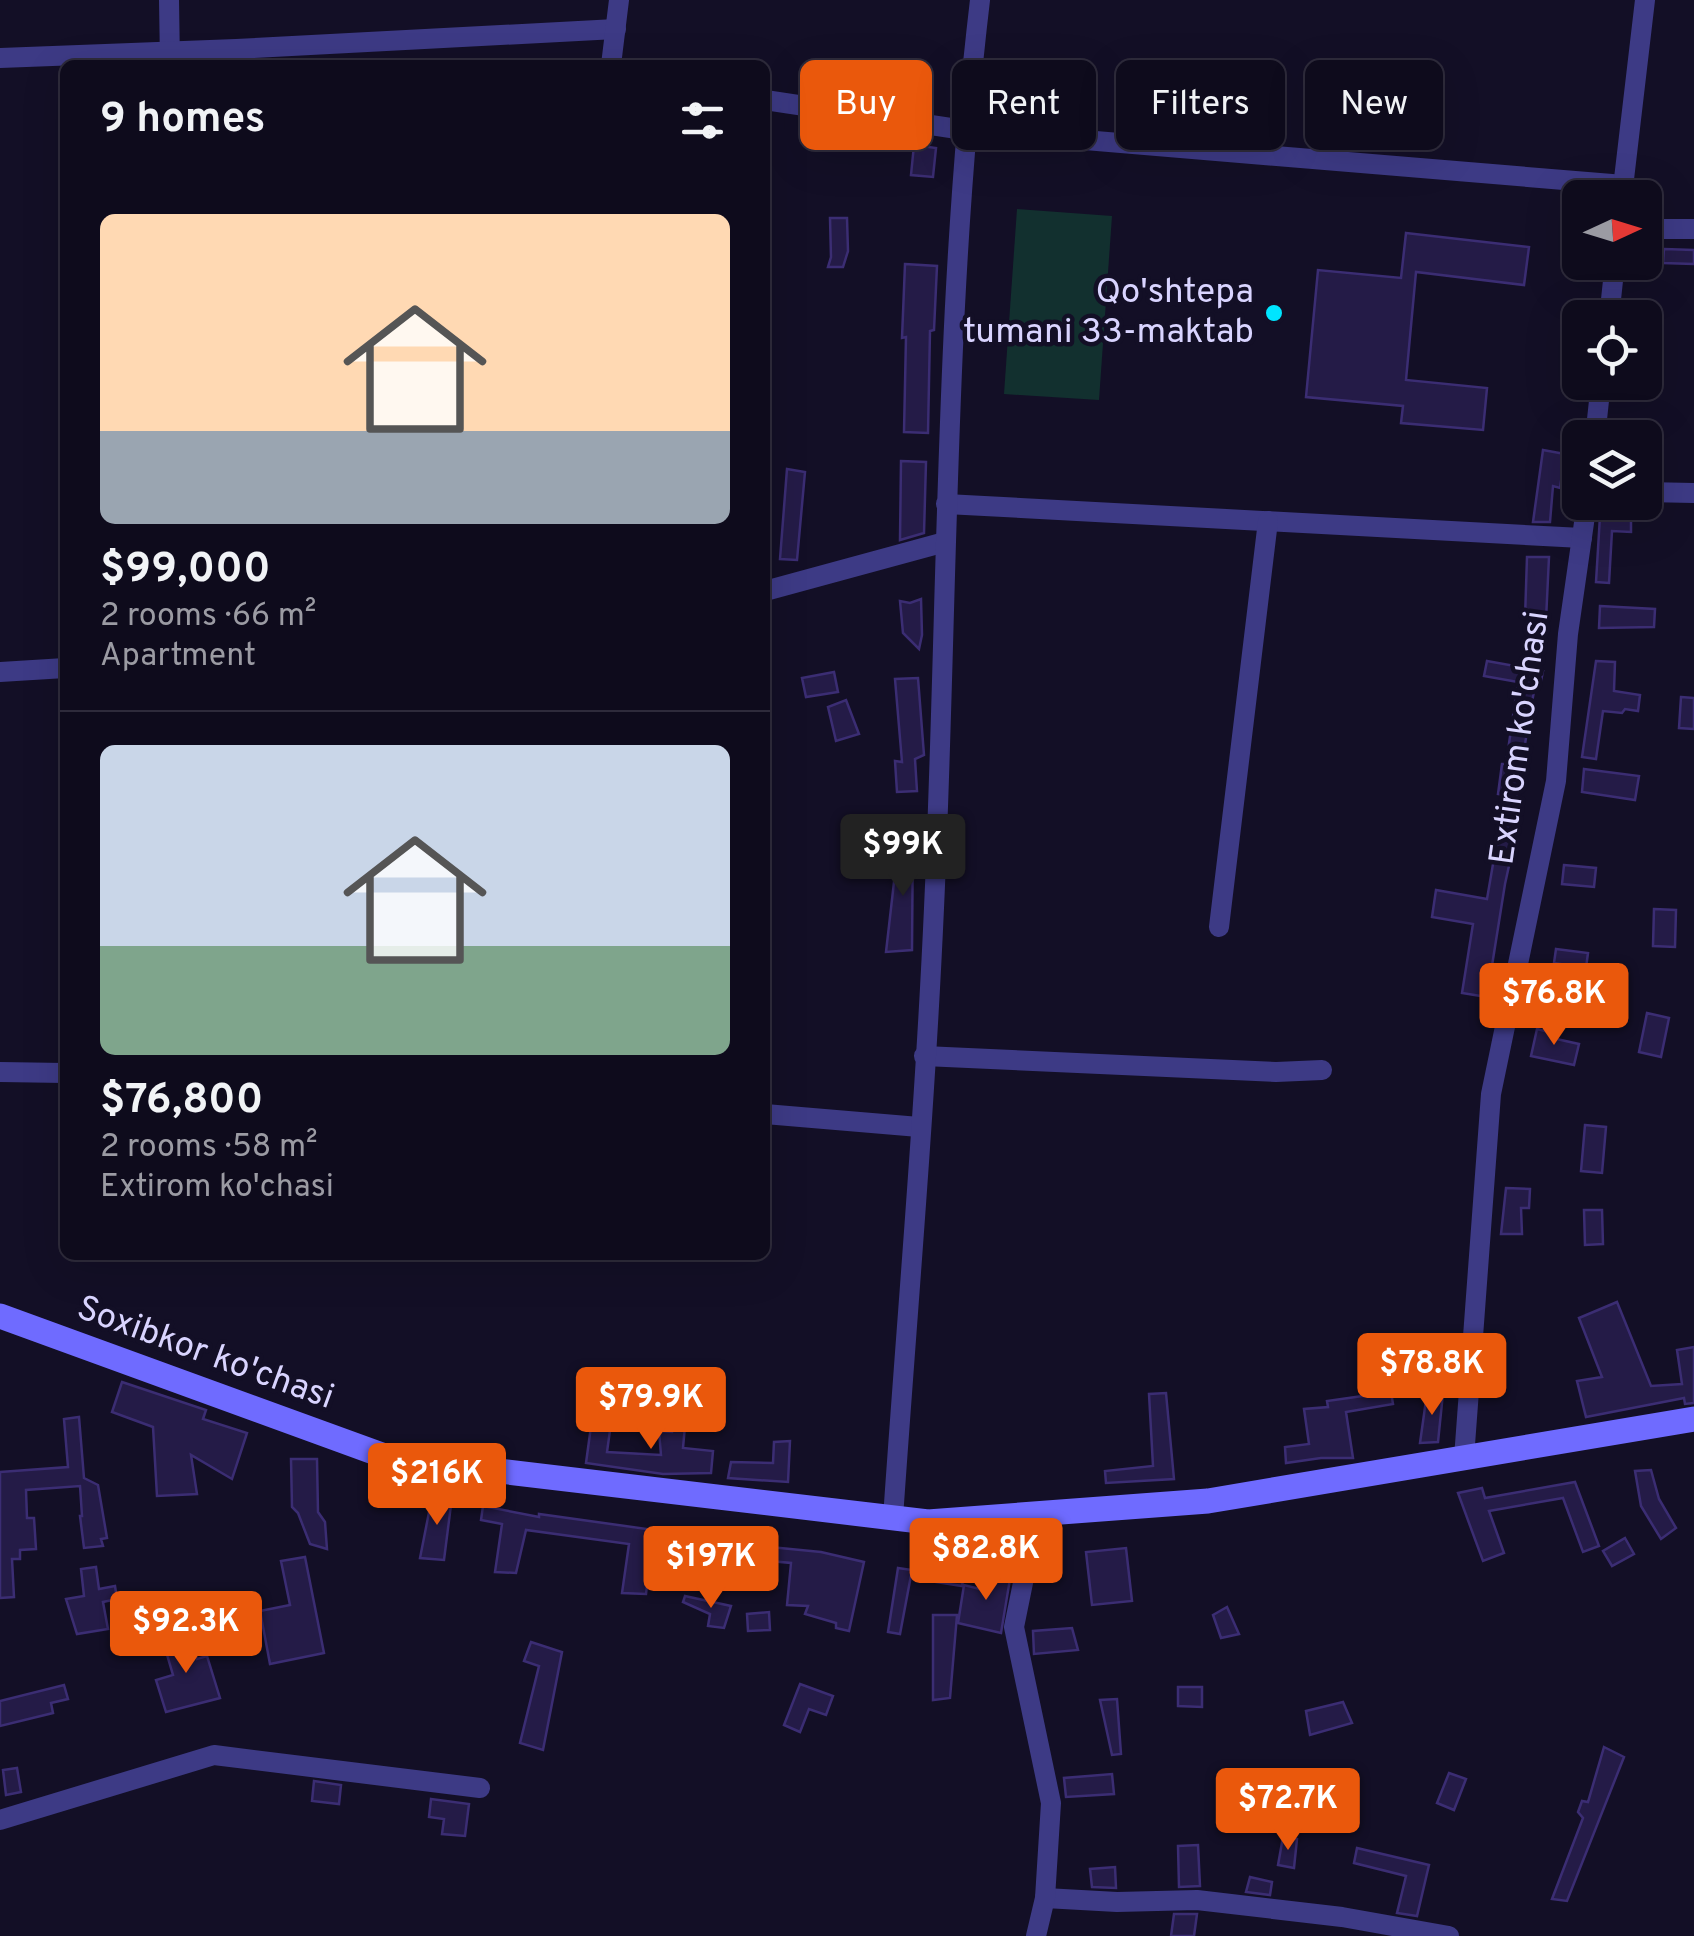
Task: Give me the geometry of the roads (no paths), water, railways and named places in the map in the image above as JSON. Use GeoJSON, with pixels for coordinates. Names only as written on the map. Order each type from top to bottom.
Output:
{"type":"FeatureCollection","features":[{"type":"Feature","properties":{"kind":"main road","name":"Soxibkor ko'chasi"},"geometry":{"type":"LineString","coordinates":[[0,1316],[390,1458],[928,1522],[1208,1501],[1694,1419]]}},
{"type":"Feature","properties":{"kind":"street"},"geometry":{"type":"LineString","coordinates":[[169,0],[170,58]]}},
{"type":"Feature","properties":{"kind":"street"},"geometry":{"type":"LineString","coordinates":[[613,60],[620,0]]}},
{"type":"Feature","properties":{"kind":"street"},"geometry":{"type":"LineString","coordinates":[[973,60],[980,0]]}},
{"type":"Feature","properties":{"kind":"street"},"geometry":{"type":"LineString","coordinates":[[1624,180],[1644,0]]}},
{"type":"Feature","properties":{"kind":"street"},"geometry":{"type":"LineString","coordinates":[[0,58],[170,58],[616,28]]}},
{"type":"Feature","properties":{"kind":"street"},"geometry":{"type":"LineString","coordinates":[[770,101],[952,128]]}},
{"type":"Feature","properties":{"kind":"street"},"geometry":{"type":"LineString","coordinates":[[1096,142],[1562,185]]}},
{"type":"Feature","properties":{"kind":"street"},"geometry":{"type":"LineString","coordinates":[[893,1518],[934,909],[946,504],[963,150]]}},
{"type":"Feature","properties":{"kind":"street"},"geometry":{"type":"LineString","coordinates":[[1662,229],[1694,230]]}},
{"type":"Feature","properties":{"kind":"street"},"geometry":{"type":"LineString","coordinates":[[1662,492],[1694,492]]}},
{"type":"Feature","properties":{"kind":"street"},"geometry":{"type":"LineString","coordinates":[[946,504],[1582,538]]}},
{"type":"Feature","properties":{"kind":"street","name":"Extirom ko'chasi"},"geometry":{"type":"LineString","coordinates":[[1464,1458],[1491,1094],[1556,780],[1568,634],[1585,520]]}},
{"type":"Feature","properties":{"kind":"street"},"geometry":{"type":"LineString","coordinates":[[1218,927],[1268,521]]}},
{"type":"Feature","properties":{"kind":"street"},"geometry":{"type":"LineString","coordinates":[[770,590],[817,574],[945,542]]}},
{"type":"Feature","properties":{"kind":"street"},"geometry":{"type":"LineString","coordinates":[[0,672],[60,668]]}},
{"type":"Feature","properties":{"kind":"street"},"geometry":{"type":"LineString","coordinates":[[924,1056],[1276,1072],[1322,1070]]}},
{"type":"Feature","properties":{"kind":"street"},"geometry":{"type":"LineString","coordinates":[[0,1072],[60,1073]]}},
{"type":"Feature","properties":{"kind":"street"},"geometry":{"type":"LineString","coordinates":[[770,1114],[920,1127]]}},
{"type":"Feature","properties":{"kind":"street"},"geometry":{"type":"LineString","coordinates":[[1036,1936],[1045,1898],[1051,1803],[1014,1627],[1037,1514]]}},
{"type":"Feature","properties":{"kind":"street"},"geometry":{"type":"LineString","coordinates":[[0,1820],[214,1755],[480,1788]]}},
{"type":"Feature","properties":{"kind":"street"},"geometry":{"type":"LineString","coordinates":[[1045,1898],[1117,1902],[1196,1900],[1341,1927],[1449,1936]]}},
{"type":"Feature","properties":{"kind":"place","name":"Qo'shtepa tumani 33-maktab"},"geometry":{"type":"Point","coordinates":[1274,313]}}]}
